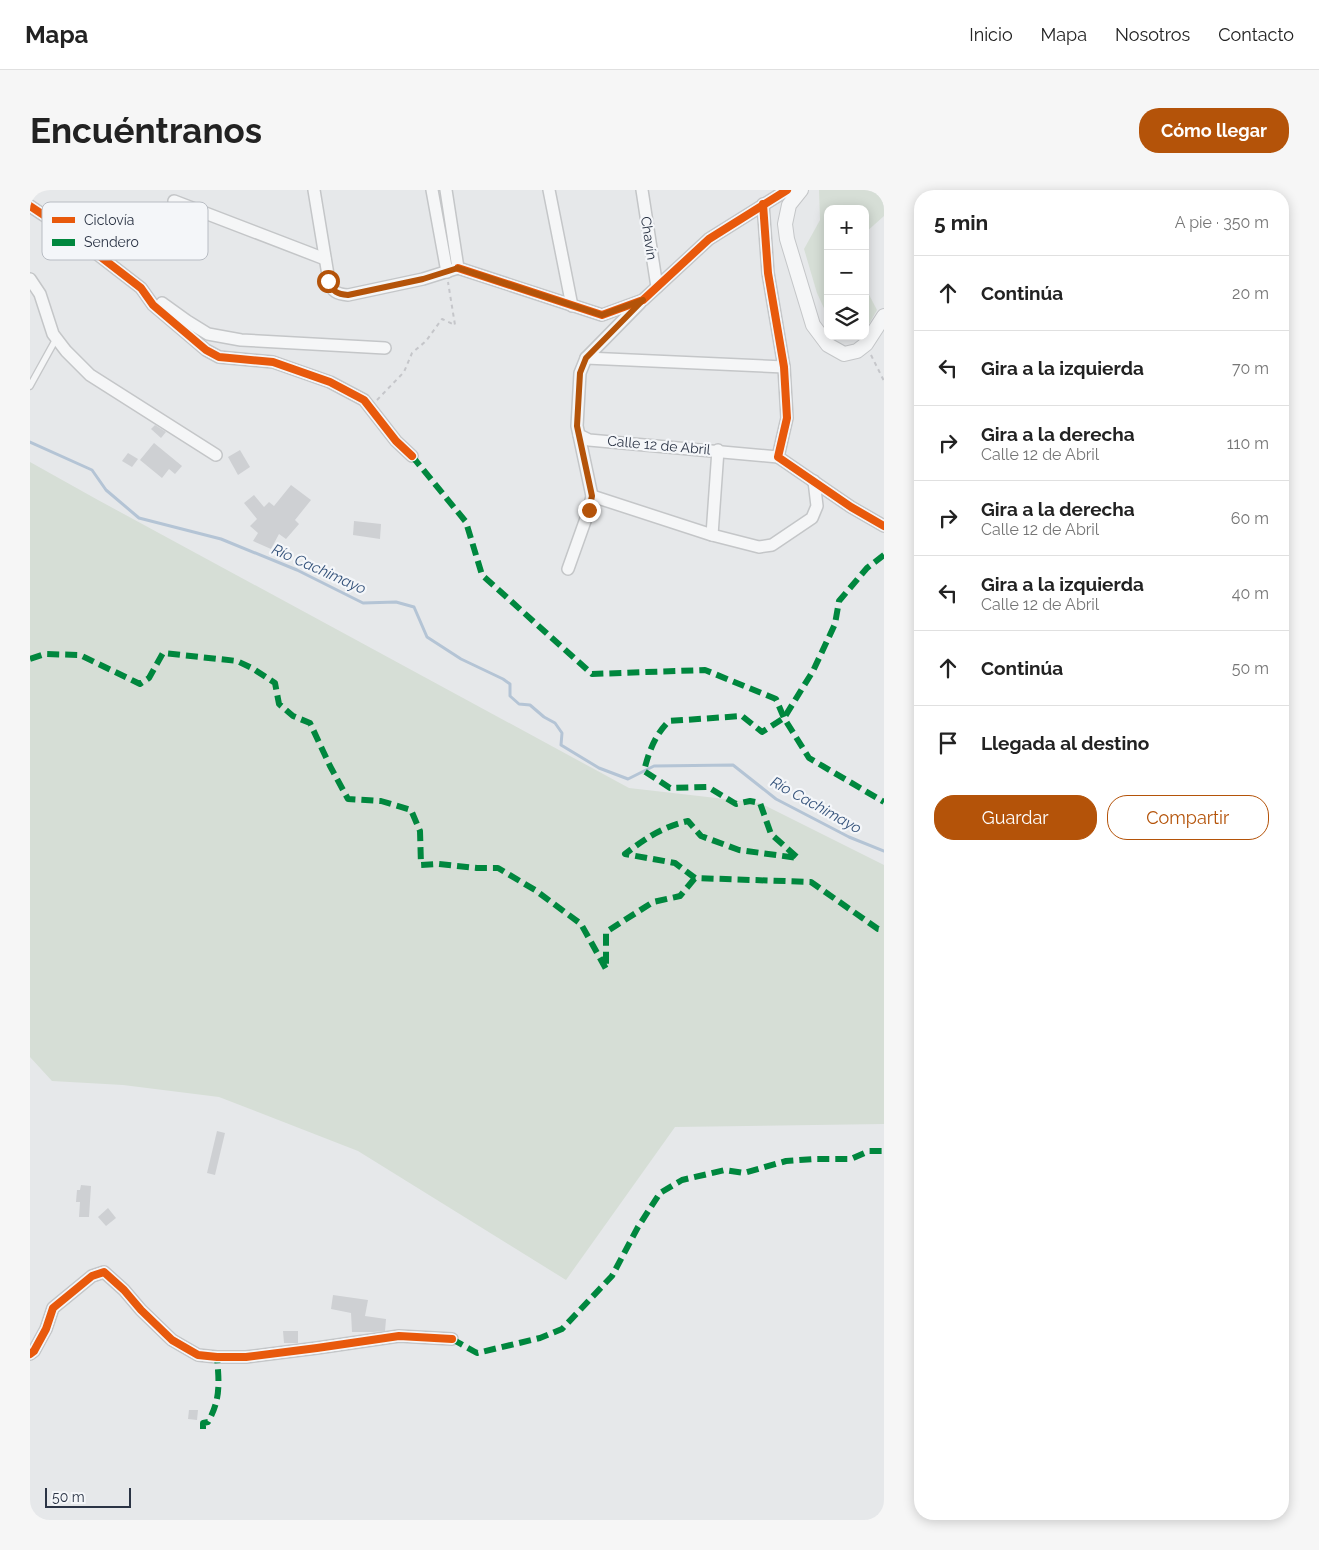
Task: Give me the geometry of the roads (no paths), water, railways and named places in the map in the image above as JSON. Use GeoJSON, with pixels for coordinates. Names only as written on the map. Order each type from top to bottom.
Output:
{"type":"FeatureCollection","features":[{"type":"Feature","properties":{"kind":"street"},"geometry":{"type":"LineString","coordinates":[[549,190],[572,306]]}},
{"type":"Feature","properties":{"kind":"street","name":"Chavín"},"geometry":{"type":"LineString","coordinates":[[642,190],[657,287]]}},
{"type":"Feature","properties":{"kind":"street"},"geometry":{"type":"LineString","coordinates":[[568,569],[589,510],[592,496],[577,426],[580,373],[586,358],[643,300],[709,239],[787,190]]}},
{"type":"Feature","properties":{"kind":"street"},"geometry":{"type":"LineString","coordinates":[[801,190],[789,205],[785,224],[787,239],[813,325],[828,346],[844,354],[857,351],[866,344],[884,316]]}},
{"type":"Feature","properties":{"kind":"street"},"geometry":{"type":"LineString","coordinates":[[316,191],[328,281],[332,289],[338,294],[348,295],[423,279],[458,268],[602,315],[643,300]]}},
{"type":"Feature","properties":{"kind":"street"},"geometry":{"type":"LineString","coordinates":[[447,272],[432,193],[448,191],[458,268]]}},
{"type":"Feature","properties":{"kind":"street"},"geometry":{"type":"LineString","coordinates":[[763,204],[768,273],[784,367],[786,418],[778,457],[884,526]]}},
{"type":"Feature","properties":{"kind":"street"},"geometry":{"type":"LineString","coordinates":[[30,206],[42,214]]}},
{"type":"Feature","properties":{"kind":"street"},"geometry":{"type":"LineString","coordinates":[[208,214],[325,259]]}},
{"type":"Feature","properties":{"kind":"street"},"geometry":{"type":"LineString","coordinates":[[105,260],[187,321],[208,334],[242,340],[385,348]]}},
{"type":"Feature","properties":{"kind":"street"},"geometry":{"type":"LineString","coordinates":[[30,279],[40,294],[56,339],[90,375],[216,455]]}},
{"type":"Feature","properties":{"kind":"street"},"geometry":{"type":"LineString","coordinates":[[141,288],[154,304],[206,350],[219,358],[274,362],[330,382],[364,400],[396,441],[412,456]]}},
{"type":"Feature","properties":{"kind":"street"},"geometry":{"type":"LineString","coordinates":[[586,358],[784,367]]}},
{"type":"Feature","properties":{"kind":"street","name":"Calle 12 de Abril"},"geometry":{"type":"LineString","coordinates":[[579,434],[589,440],[718,450],[778,457]]}},
{"type":"Feature","properties":{"kind":"street"},"geometry":{"type":"LineString","coordinates":[[712,535],[718,450]]}},
{"type":"Feature","properties":{"kind":"street"},"geometry":{"type":"LineString","coordinates":[[592,496],[712,535],[759,547],[772,544],[812,518],[817,506],[814,481]]}},
{"type":"Feature","properties":{"kind":"street"},"geometry":{"type":"LineString","coordinates":[[30,1354],[34,1351],[46,1329],[52,1308],[92,1276],[104,1272],[172,1340],[198,1355],[246,1357],[399,1336],[452,1339]]}},
{"type":"Feature","properties":{"kind":"lane"},"geometry":{"type":"LineString","coordinates":[[30,386],[56,339]]}},
{"type":"Feature","properties":{"kind":"waterway","name":"Río Cachimayo"},"geometry":{"type":"LineString","coordinates":[[30,442],[92,470],[106,490],[139,518],[221,539],[297,570],[363,603],[396,602],[414,607],[427,637],[461,659],[510,684],[510,696],[519,704],[530,705],[544,717],[555,723],[562,733],[561,745],[599,768],[628,779],[654,766],[733,765],[776,799],[849,837],[884,851]]}}]}
